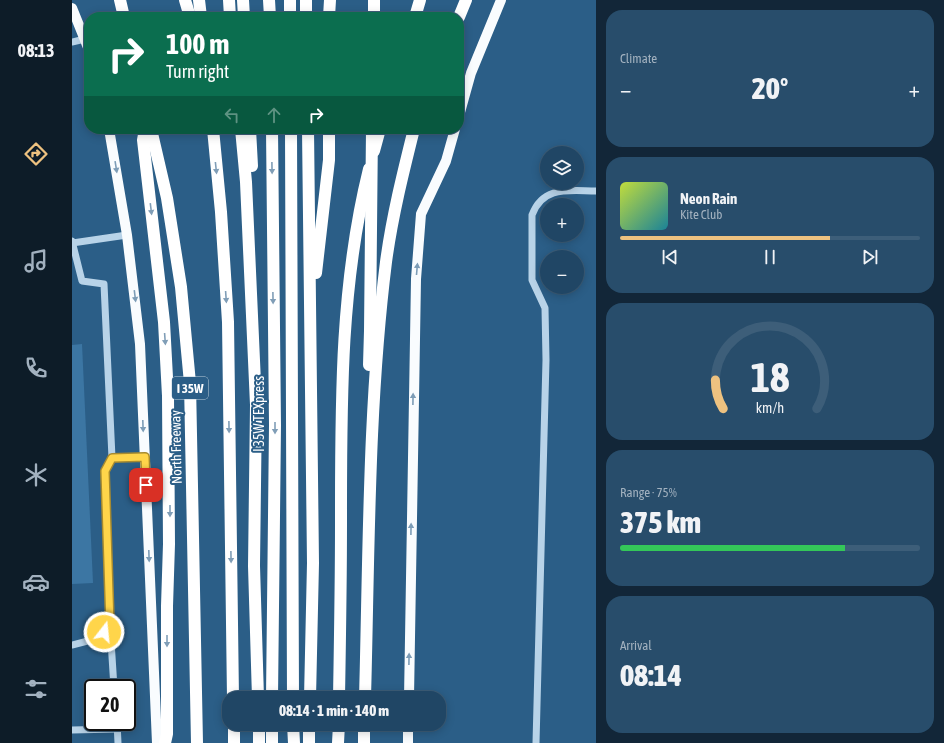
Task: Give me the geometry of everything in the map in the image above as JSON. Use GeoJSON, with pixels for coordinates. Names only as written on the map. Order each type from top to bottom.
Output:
{"type":"FeatureCollection","features":[{"type":"Feature","properties":{"kind":"highway"},"geometry":{"type":"LineString","coordinates":[[120,0],[123,12]]}},
{"type":"Feature","properties":{"kind":"highway"},"geometry":{"type":"LineString","coordinates":[[185,0],[189,12]]}},
{"type":"Feature","properties":{"kind":"highway"},"geometry":{"type":"LineString","coordinates":[[199,0],[200,12]]}},
{"type":"Feature","properties":{"kind":"highway"},"geometry":{"type":"LineString","coordinates":[[229,0],[230,12]]}},
{"type":"Feature","properties":{"kind":"highway"},"geometry":{"type":"LineString","coordinates":[[243,0],[244,12]]}},
{"type":"Feature","properties":{"kind":"highway"},"geometry":{"type":"LineString","coordinates":[[270,0],[270,12]]}},
{"type":"Feature","properties":{"kind":"highway"},"geometry":{"type":"LineString","coordinates":[[290,0],[290,12]]}},
{"type":"Feature","properties":{"kind":"highway"},"geometry":{"type":"LineString","coordinates":[[306,0],[306,12]]}},
{"type":"Feature","properties":{"kind":"highway"},"geometry":{"type":"LineString","coordinates":[[329,12],[330,0]]}},
{"type":"Feature","properties":{"kind":"highway"},"geometry":{"type":"LineString","coordinates":[[374,0],[374,12]]}},
{"type":"Feature","properties":{"kind":"highway"},"geometry":{"type":"LineString","coordinates":[[416,12],[420,0]]}},
{"type":"Feature","properties":{"kind":"highway"},"geometry":{"type":"LineString","coordinates":[[144,134],[143,140],[164,322],[168,396],[170,544],[167,606],[167,734],[165,743]]}},
{"type":"Feature","properties":{"kind":"highway","name":"North Freeway"},"geometry":{"type":"LineString","coordinates":[[152,134],[167,198],[182,288],[190,383],[196,743]]}},
{"type":"Feature","properties":{"kind":"highway"},"geometry":{"type":"LineString","coordinates":[[213,134],[221,212],[228,322],[233,691]]}},
{"type":"Feature","properties":{"kind":"highway"},"geometry":{"type":"LineString","coordinates":[[241,134],[249,247],[256,405],[254,566],[258,691]]}},
{"type":"Feature","properties":{"kind":"highway"},"geometry":{"type":"LineString","coordinates":[[249,247],[254,201],[250,134]]}},
{"type":"Feature","properties":{"kind":"highway","name":"I 35W TEXpress"},"geometry":{"type":"LineString","coordinates":[[272,134],[275,425],[272,691]]}},
{"type":"Feature","properties":{"kind":"highway"},"geometry":{"type":"LineString","coordinates":[[291,134],[293,691]]}},
{"type":"Feature","properties":{"kind":"highway"},"geometry":{"type":"LineString","coordinates":[[308,134],[313,563],[310,691]]}},
{"type":"Feature","properties":{"kind":"highway"},"geometry":{"type":"LineString","coordinates":[[310,320],[330,160],[329,134]]}},
{"type":"Feature","properties":{"kind":"highway"},"geometry":{"type":"LineString","coordinates":[[365,691],[373,426],[371,384],[372,134]]}},
{"type":"Feature","properties":{"kind":"highway"},"geometry":{"type":"LineString","coordinates":[[339,691],[341,412],[348,282],[361,201],[379,134]]}},
{"type":"Feature","properties":{"kind":"highway"},"geometry":{"type":"LineString","coordinates":[[371,384],[386,262],[394,211],[413,134]]}},
{"type":"Feature","properties":{"kind":"highway"},"geometry":{"type":"LineString","coordinates":[[234,731],[234,743]]}},
{"type":"Feature","properties":{"kind":"highway"},"geometry":{"type":"LineString","coordinates":[[258,731],[259,743]]}},
{"type":"Feature","properties":{"kind":"highway"},"geometry":{"type":"LineString","coordinates":[[272,731],[272,743]]}},
{"type":"Feature","properties":{"kind":"highway"},"geometry":{"type":"LineString","coordinates":[[293,731],[294,743]]}},
{"type":"Feature","properties":{"kind":"highway"},"geometry":{"type":"LineString","coordinates":[[309,731],[309,743]]}},
{"type":"Feature","properties":{"kind":"highway"},"geometry":{"type":"LineString","coordinates":[[338,731],[338,743]]}},
{"type":"Feature","properties":{"kind":"highway"},"geometry":{"type":"LineString","coordinates":[[364,731],[364,743]]}},
{"type":"Feature","properties":{"kind":"main road"},"geometry":{"type":"LineString","coordinates":[[464,98],[471,73],[501,0]]}},
{"type":"Feature","properties":{"kind":"main road"},"geometry":{"type":"LineString","coordinates":[[72,8],[84,37]]}},
{"type":"Feature","properties":{"kind":"main road"},"geometry":{"type":"LineString","coordinates":[[110,134],[127,235],[140,344],[157,743]]}},
{"type":"Feature","properties":{"kind":"main road"},"geometry":{"type":"LineString","coordinates":[[409,691],[416,279],[421,214],[446,161],[454,134]]}},
{"type":"Feature","properties":{"kind":"main road"},"geometry":{"type":"LineString","coordinates":[[408,731],[408,743]]}},
{"type":"Feature","properties":{"kind":"lane"},"geometry":{"type":"LineString","coordinates":[[72,42],[84,39]]}},
{"type":"Feature","properties":{"kind":"lane"},"geometry":{"type":"LineString","coordinates":[[536,743],[546,360],[545,308],[532,280],[532,215],[535,206],[544,197],[555,191],[596,190]]}},
{"type":"Feature","properties":{"kind":"lane"},"geometry":{"type":"LineString","coordinates":[[113,679],[110,625],[105,471],[112,458],[104,284],[82,281],[72,242],[127,235]]}},
{"type":"Feature","properties":{"kind":"lane"},"geometry":{"type":"LineString","coordinates":[[112,458],[145,457]]}},
{"type":"Feature","properties":{"kind":"lane"},"geometry":{"type":"LineString","coordinates":[[72,645],[99,638],[110,625]]}},
{"type":"Feature","properties":{"kind":"lane"},"geometry":{"type":"LineString","coordinates":[[72,730],[84,729]]}},
{"type":"Feature","properties":{"kind":"lane"},"geometry":{"type":"LineString","coordinates":[[117,731],[118,743]]}},
{"type":"Feature","properties":{"kind":"building"},"geometry":{"type":"Polygon","coordinates":[[[82,344],[93,583],[72,584],[72,345],[82,344]]]}},
{"type":"Feature","properties":{"kind":"route"},"geometry":{"type":"LineString","coordinates":[[104,632],[110,625],[105,471],[112,458],[145,457],[146,485]]}}]}
